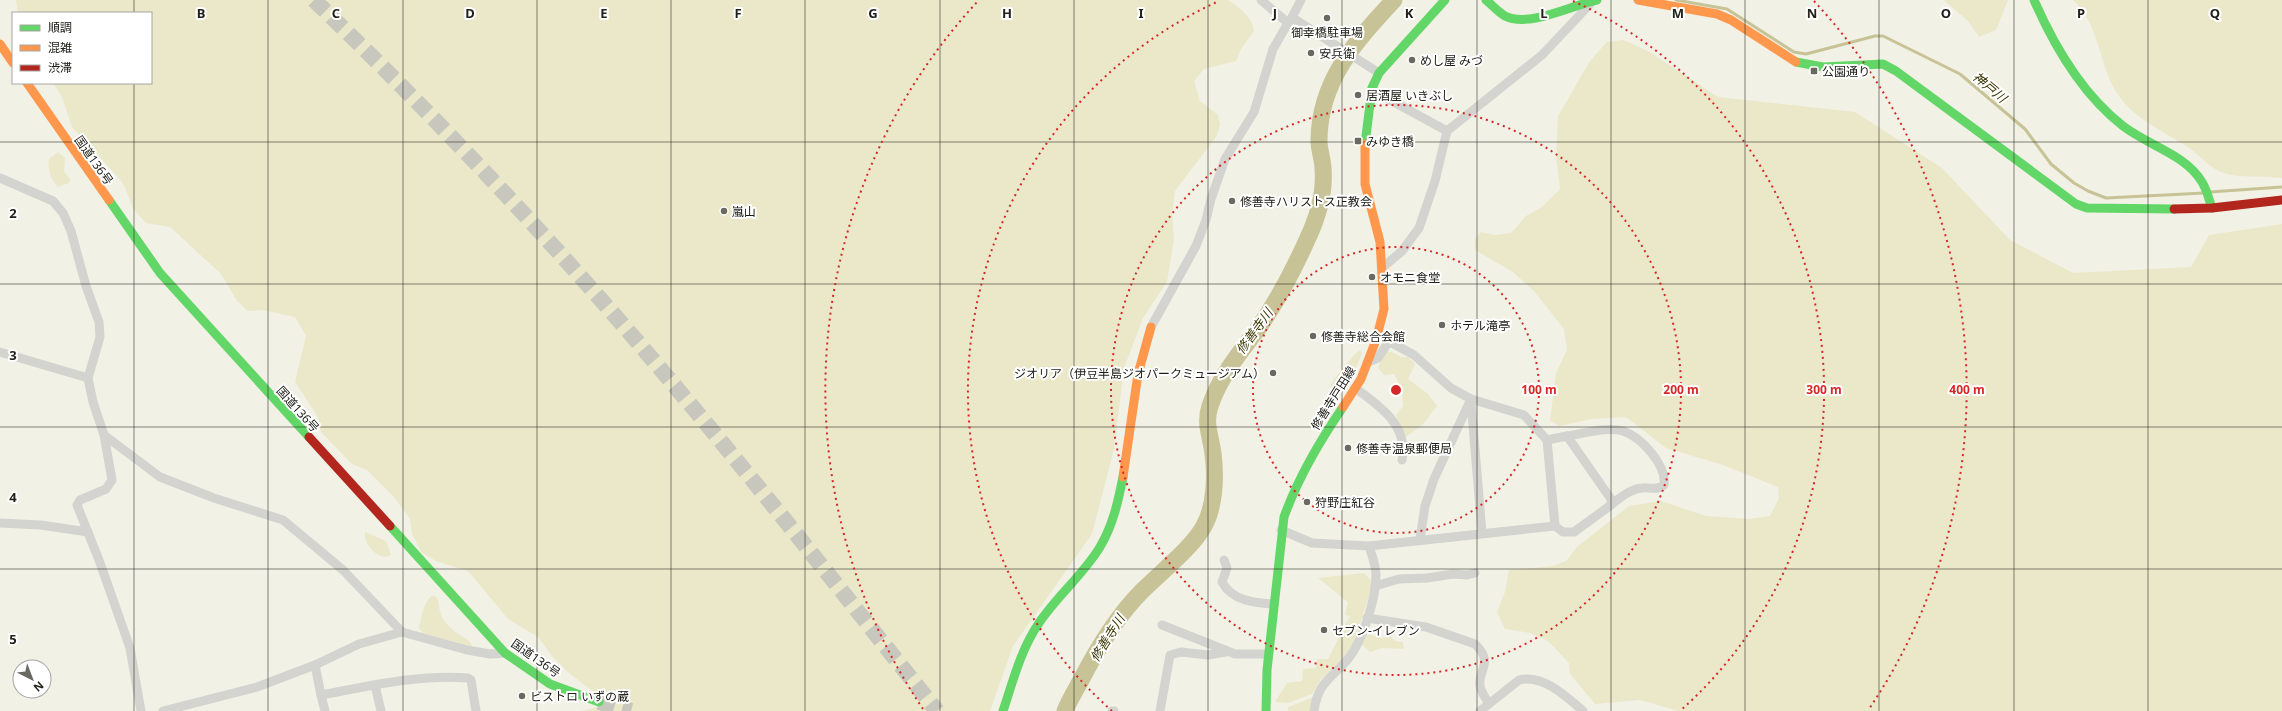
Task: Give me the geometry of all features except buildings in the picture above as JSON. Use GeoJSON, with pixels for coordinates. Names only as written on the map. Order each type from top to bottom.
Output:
{"type":"FeatureCollection","features":[{"type":"Feature","properties":{"kind":"main road","name":"修善寺戸田線"},"geometry":{"type":"LineString","coordinates":[[1266,711],[1268,654],[1281,530],[1292,495],[1307,465],[1355,388],[1368,362],[1376,340],[1384,309],[1383,267],[1380,242],[1365,184],[1364,167],[1365,132],[1372,88],[1379,73],[1445,0]]}},
{"type":"Feature","properties":{"kind":"main road"},"geometry":{"type":"LineString","coordinates":[[1486,0],[1501,13],[1515,19],[1535,17],[1597,0]]}},
{"type":"Feature","properties":{"kind":"main road"},"geometry":{"type":"LineString","coordinates":[[1638,0],[1717,14],[1731,20],[1796,62],[1809,66],[1882,64],[1896,71],[2076,204],[2087,208],[2212,208],[2282,200]]}},
{"type":"Feature","properties":{"kind":"main road"},"geometry":{"type":"LineString","coordinates":[[2034,0],[2039,12],[2072,68],[2096,100],[2109,115],[2139,138],[2187,165],[2202,182],[2212,208]]}},
{"type":"Feature","properties":{"kind":"main road"},"geometry":{"type":"LineString","coordinates":[[0,44],[12,62]]}},
{"type":"Feature","properties":{"kind":"main road","name":"国道136号"},"geometry":{"type":"LineString","coordinates":[[28,84],[160,273],[505,653],[550,684],[599,702]]}},
{"type":"Feature","properties":{"kind":"main road"},"geometry":{"type":"LineString","coordinates":[[1003,711],[1028,642],[1054,603],[1088,566],[1114,517],[1120,490],[1138,367],[1151,327]]}},
{"type":"Feature","properties":{"kind":"street"},"geometry":{"type":"LineString","coordinates":[[1261,0],[1290,20],[1328,40],[1379,73]]}},
{"type":"Feature","properties":{"kind":"street"},"geometry":{"type":"LineString","coordinates":[[1151,327],[1196,246],[1226,159],[1254,112],[1261,93],[1273,49],[1290,20],[1295,8],[1301,0]]}},
{"type":"Feature","properties":{"kind":"street"},"geometry":{"type":"LineString","coordinates":[[1383,267],[1402,251],[1420,228],[1435,181],[1447,132],[1542,55],[1594,0]]}},
{"type":"Feature","properties":{"kind":"street"},"geometry":{"type":"LineString","coordinates":[[1372,88],[1383,96],[1447,132]]}},
{"type":"Feature","properties":{"kind":"street"},"geometry":{"type":"LineString","coordinates":[[0,178],[53,201],[68,223],[100,328],[88,378],[93,402],[104,435],[105,450],[112,476],[110,484],[106,488],[78,501],[130,648],[141,711]]}},
{"type":"Feature","properties":{"kind":"street"},"geometry":{"type":"LineString","coordinates":[[1368,362],[1378,358],[1387,344],[1392,343],[1414,355],[1451,388],[1471,399],[1524,414],[1546,440],[1555,526]]}},
{"type":"Feature","properties":{"kind":"street"},"geometry":{"type":"LineString","coordinates":[[0,352],[88,378]]}},
{"type":"Feature","properties":{"kind":"street"},"geometry":{"type":"LineString","coordinates":[[1355,388],[1380,406],[1392,420],[1404,448],[1402,460]]}},
{"type":"Feature","properties":{"kind":"street"},"geometry":{"type":"LineString","coordinates":[[1471,399],[1482,533]]}},
{"type":"Feature","properties":{"kind":"street"},"geometry":{"type":"LineString","coordinates":[[1420,539],[1425,506],[1434,479],[1471,399]]}},
{"type":"Feature","properties":{"kind":"street"},"geometry":{"type":"LineString","coordinates":[[1281,530],[1312,543],[1369,546],[1420,539],[1555,526],[1563,532],[1574,532],[1631,492],[1642,488],[1661,488],[1664,485],[1662,471],[1654,455],[1640,442],[1623,432],[1602,430],[1546,440]]}},
{"type":"Feature","properties":{"kind":"street"},"geometry":{"type":"LineString","coordinates":[[104,435],[160,477],[214,498],[283,520],[343,570],[402,632],[467,650],[490,654],[505,653]]}},
{"type":"Feature","properties":{"kind":"street"},"geometry":{"type":"LineString","coordinates":[[1567,436],[1609,494],[1611,505]]}},
{"type":"Feature","properties":{"kind":"street"},"geometry":{"type":"LineString","coordinates":[[0,523],[40,525],[88,532]]}},
{"type":"Feature","properties":{"kind":"street"},"geometry":{"type":"LineString","coordinates":[[1314,711],[1320,688],[1348,659],[1357,644],[1367,618],[1375,586],[1376,575],[1369,546]]}},
{"type":"Feature","properties":{"kind":"street"},"geometry":{"type":"LineString","coordinates":[[1224,560],[1227,568],[1222,582],[1225,587],[1247,602],[1274,604]]}},
{"type":"Feature","properties":{"kind":"street"},"geometry":{"type":"LineString","coordinates":[[1375,586],[1399,579],[1427,578],[1454,574],[1467,575],[1475,573]]}},
{"type":"Feature","properties":{"kind":"street"},"geometry":{"type":"LineString","coordinates":[[1272,618],[1282,619]]}},
{"type":"Feature","properties":{"kind":"street"},"geometry":{"type":"LineString","coordinates":[[1367,618],[1426,627],[1475,644],[1481,650],[1484,659],[1480,687],[1489,703]]}},
{"type":"Feature","properties":{"kind":"street"},"geometry":{"type":"LineString","coordinates":[[1162,625],[1226,652],[1247,655],[1268,654]]}},
{"type":"Feature","properties":{"kind":"street"},"geometry":{"type":"LineString","coordinates":[[162,711],[257,687],[315,665],[359,644],[402,632]]}},
{"type":"Feature","properties":{"kind":"street"},"geometry":{"type":"LineString","coordinates":[[1269,643],[1281,644]]}},
{"type":"Feature","properties":{"kind":"street"},"geometry":{"type":"LineString","coordinates":[[1160,711],[1170,655],[1181,652],[1201,657],[1226,652]]}},
{"type":"Feature","properties":{"kind":"street"},"geometry":{"type":"LineString","coordinates":[[315,665],[325,711]]}},
{"type":"Feature","properties":{"kind":"street"},"geometry":{"type":"LineString","coordinates":[[321,695],[375,685],[446,677],[468,678],[473,687],[476,711]]}},
{"type":"Feature","properties":{"kind":"street"},"geometry":{"type":"LineString","coordinates":[[1480,711],[1519,680],[1531,678],[1546,684],[1583,711]]}},
{"type":"Feature","properties":{"kind":"street"},"geometry":{"type":"LineString","coordinates":[[375,685],[381,711]]}},
{"type":"Feature","properties":{"kind":"shaded area"},"geometry":{"type":"Polygon","coordinates":[[[16,0],[1228,0],[1241,9],[1248,17],[1254,31],[1241,49],[1236,61],[1204,69],[1194,81],[1200,101],[1218,115],[1220,125],[1216,137],[1175,191],[1172,215],[1174,239],[1167,282],[1143,318],[1124,368],[1114,449],[1092,534],[1013,646],[990,711],[582,711],[597,707],[600,697],[569,673],[553,657],[538,637],[508,619],[468,571],[436,561],[422,553],[412,534],[410,519],[394,497],[367,470],[352,464],[321,432],[318,417],[295,382],[306,336],[295,317],[263,310],[248,311],[237,301],[221,274],[170,227],[146,223],[133,209],[125,187],[118,177],[72,127],[62,97],[54,84],[152,84],[152,12],[18,12],[16,0]]]}},
{"type":"Feature","properties":{"kind":"shaded area"},"geometry":{"type":"Polygon","coordinates":[[[1944,0],[2008,0],[1996,30],[1979,37],[1968,21],[1944,0]]]}},
{"type":"Feature","properties":{"kind":"shaded area"},"geometry":{"type":"Polygon","coordinates":[[[2073,0],[2282,0],[2282,178],[2240,176],[2227,174],[2216,170],[2189,148],[2139,116],[2122,100],[2115,90],[2088,19],[2073,0]]]}},
{"type":"Feature","properties":{"kind":"shaded area"},"geometry":{"type":"Polygon","coordinates":[[[1623,40],[1648,51],[1718,97],[1855,112],[1942,168],[2010,240],[2073,273],[2191,267],[2209,235],[2282,224],[2282,711],[1678,711],[1640,700],[1595,704],[1570,674],[1569,663],[1548,641],[1530,633],[1505,629],[1497,612],[1505,592],[1509,570],[1553,566],[1566,561],[1578,546],[1629,506],[1661,501],[1706,516],[1748,519],[1770,516],[1779,498],[1778,487],[1723,465],[1666,448],[1626,417],[1591,419],[1560,426],[1550,421],[1556,373],[1567,350],[1564,329],[1534,291],[1513,272],[1475,250],[1475,239],[1481,232],[1495,235],[1511,233],[1526,216],[1542,207],[1560,189],[1556,155],[1558,116],[1590,61],[1607,42],[1623,40]]]}},
{"type":"Feature","properties":{"kind":"shaded area"},"geometry":{"type":"Polygon","coordinates":[[[58,152],[65,158],[64,171],[70,180],[69,183],[58,187],[50,174],[49,159],[58,152]]]}},
{"type":"Feature","properties":{"kind":"shaded area"},"geometry":{"type":"Polygon","coordinates":[[[1360,350],[1362,353],[1352,376],[1345,386],[1335,392],[1330,388],[1331,385],[1338,374],[1360,350]]]}},
{"type":"Feature","properties":{"kind":"shaded area"},"geometry":{"type":"Polygon","coordinates":[[[1387,351],[1401,357],[1408,357],[1415,364],[1408,379],[1428,394],[1437,406],[1423,424],[1406,437],[1396,416],[1403,406],[1402,389],[1394,374],[1384,375],[1378,368],[1384,353],[1387,351]]]}},
{"type":"Feature","properties":{"kind":"shaded area"},"geometry":{"type":"Polygon","coordinates":[[[365,532],[386,541],[391,555],[386,557],[373,551],[367,542],[365,532]]]}},
{"type":"Feature","properties":{"kind":"shaded area"},"geometry":{"type":"Polygon","coordinates":[[[1364,573],[1373,583],[1354,643],[1340,662],[1321,679],[1312,694],[1288,703],[1275,702],[1287,683],[1302,681],[1303,669],[1316,668],[1317,659],[1328,659],[1350,616],[1345,615],[1348,602],[1318,578],[1364,573]]]}},
{"type":"Feature","properties":{"kind":"shaded area"},"geometry":{"type":"Polygon","coordinates":[[[431,596],[435,596],[437,598],[440,611],[448,626],[470,642],[472,647],[423,633],[419,628],[424,607],[431,596]]]}},
{"type":"Feature","properties":{"kind":"shaded area"},"geometry":{"type":"Polygon","coordinates":[[[1366,633],[1381,638],[1390,636],[1395,641],[1403,642],[1404,649],[1382,648],[1370,652],[1361,643],[1366,633]]]}},
{"type":"Feature","properties":{"kind":"shaded area"},"geometry":{"type":"Polygon","coordinates":[[[1314,697],[1312,711],[1288,711],[1288,707],[1314,697]]]}},
{"type":"Feature","properties":{"kind":"waterway","name":"修善寺川"},"geometry":{"type":"LineString","coordinates":[[1065,711],[1093,658],[1115,623],[1142,591],[1176,560],[1192,542],[1199,534],[1208,518],[1214,491],[1213,454],[1208,424],[1208,412],[1210,406],[1225,375],[1278,297],[1296,263],[1314,223],[1320,206],[1323,187],[1323,166],[1319,141],[1321,119],[1325,99],[1333,81],[1342,63],[1366,31],[1394,0]]}},
{"type":"Feature","properties":{"kind":"waterway","name":"神戸川"},"geometry":{"type":"LineString","coordinates":[[1676,0],[1727,9],[1794,52],[1806,54],[1875,36],[1883,36],[1960,74],[2025,129],[2051,164],[2074,183],[2088,191],[2106,198],[2204,193]]}},
{"type":"Feature","properties":{"kind":"waterway","name":"神戸川"},"geometry":{"type":"LineString","coordinates":[[2210,192],[2282,187]]}},
{"type":"Feature","properties":{"kind":"tunnel"},"geometry":{"type":"LineString","coordinates":[[314,0],[408,93],[500,188],[632,335],[807,547],[937,711]]}},
{"type":"Feature","properties":{"kind":"tunnel"},"geometry":{"type":"LineString","coordinates":[[599,702],[631,711]]}},
{"type":"Feature","properties":{"kind":"traffic: fast"},"geometry":{"type":"LineString","coordinates":[[1365,144],[1372,88],[1379,73],[1445,0]]}},
{"type":"Feature","properties":{"kind":"traffic: fast"},"geometry":{"type":"LineString","coordinates":[[1486,0],[1505,16],[1515,19],[1538,18],[1597,0]]}},
{"type":"Feature","properties":{"kind":"traffic: fast"},"geometry":{"type":"LineString","coordinates":[[2034,0],[2060,52],[2095,100],[2123,126],[2176,157],[2195,172],[2207,192],[2212,208]]}},
{"type":"Feature","properties":{"kind":"traffic: fast"},"geometry":{"type":"LineString","coordinates":[[1796,62],[1823,67],[1883,64],[1896,71],[2076,204],[2087,208],[2174,209]]}},
{"type":"Feature","properties":{"kind":"traffic: fast"},"geometry":{"type":"LineString","coordinates":[[109,200],[160,273],[309,437]]}},
{"type":"Feature","properties":{"kind":"traffic: fast"},"geometry":{"type":"LineString","coordinates":[[1266,711],[1267,670],[1284,517],[1310,460],[1343,407]]}},
{"type":"Feature","properties":{"kind":"traffic: fast"},"geometry":{"type":"LineString","coordinates":[[1003,711],[1018,666],[1033,633],[1046,613],[1078,576],[1105,539],[1114,513],[1123,477]]}},
{"type":"Feature","properties":{"kind":"traffic: fast"},"geometry":{"type":"LineString","coordinates":[[390,526],[505,653],[550,684],[599,702]]}},
{"type":"Feature","properties":{"kind":"traffic: slow"},"geometry":{"type":"LineString","coordinates":[[1638,0],[1717,14],[1731,20],[1796,62]]}},
{"type":"Feature","properties":{"kind":"traffic: slow"},"geometry":{"type":"LineString","coordinates":[[0,44],[12,62]]}},
{"type":"Feature","properties":{"kind":"traffic: slow"},"geometry":{"type":"LineString","coordinates":[[28,84],[109,200]]}},
{"type":"Feature","properties":{"kind":"traffic: slow"},"geometry":{"type":"LineString","coordinates":[[1343,407],[1361,379],[1376,340],[1384,309],[1380,242],[1365,184],[1365,144]]}},
{"type":"Feature","properties":{"kind":"traffic: slow"},"geometry":{"type":"LineString","coordinates":[[1123,477],[1138,374],[1151,327]]}},
{"type":"Feature","properties":{"kind":"traffic: jam"},"geometry":{"type":"LineString","coordinates":[[2174,209],[2212,208],[2282,200]]}},
{"type":"Feature","properties":{"kind":"traffic: jam"},"geometry":{"type":"LineString","coordinates":[[309,437],[390,526]]}},
{"type":"Feature","properties":{"kind":"place","name":"御幸橋駐車場"},"geometry":{"type":"Point","coordinates":[1327,18]}},
{"type":"Feature","properties":{"kind":"place","name":"安兵衛"},"geometry":{"type":"Point","coordinates":[1311,53]}},
{"type":"Feature","properties":{"kind":"place","name":"めし屋 みづ"},"geometry":{"type":"Point","coordinates":[1412,60]}},
{"type":"Feature","properties":{"kind":"place","name":"公園通り"},"geometry":{"type":"Point","coordinates":[1814,71]}},
{"type":"Feature","properties":{"kind":"place","name":"居酒屋 いきぶし"},"geometry":{"type":"Point","coordinates":[1358,95]}},
{"type":"Feature","properties":{"kind":"place","name":"みゆき橋"},"geometry":{"type":"Point","coordinates":[1358,141]}},
{"type":"Feature","properties":{"kind":"place","name":"修善寺ハリストス正教会"},"geometry":{"type":"Point","coordinates":[1232,201]}},
{"type":"Feature","properties":{"kind":"place","name":"嵐山"},"geometry":{"type":"Point","coordinates":[724,211]}},
{"type":"Feature","properties":{"kind":"place","name":"オモニ食堂"},"geometry":{"type":"Point","coordinates":[1372,277]}},
{"type":"Feature","properties":{"kind":"place","name":"ホテル滝亭"},"geometry":{"type":"Point","coordinates":[1442,325]}},
{"type":"Feature","properties":{"kind":"place","name":"修善寺総合会館"},"geometry":{"type":"Point","coordinates":[1313,336]}},
{"type":"Feature","properties":{"kind":"place","name":"ジオリア（伊豆半島ジオパークミュージアム）"},"geometry":{"type":"Point","coordinates":[1273,373]}},
{"type":"Feature","properties":{"kind":"place","name":"修善寺温泉郵便局"},"geometry":{"type":"Point","coordinates":[1348,448]}},
{"type":"Feature","properties":{"kind":"place","name":"狩野庄紅谷"},"geometry":{"type":"Point","coordinates":[1307,502]}},
{"type":"Feature","properties":{"kind":"place","name":"セブン-イレブン"},"geometry":{"type":"Point","coordinates":[1324,630]}},
{"type":"Feature","properties":{"kind":"place","name":"ビストロ いずの蔵"},"geometry":{"type":"Point","coordinates":[522,696]}}]}
